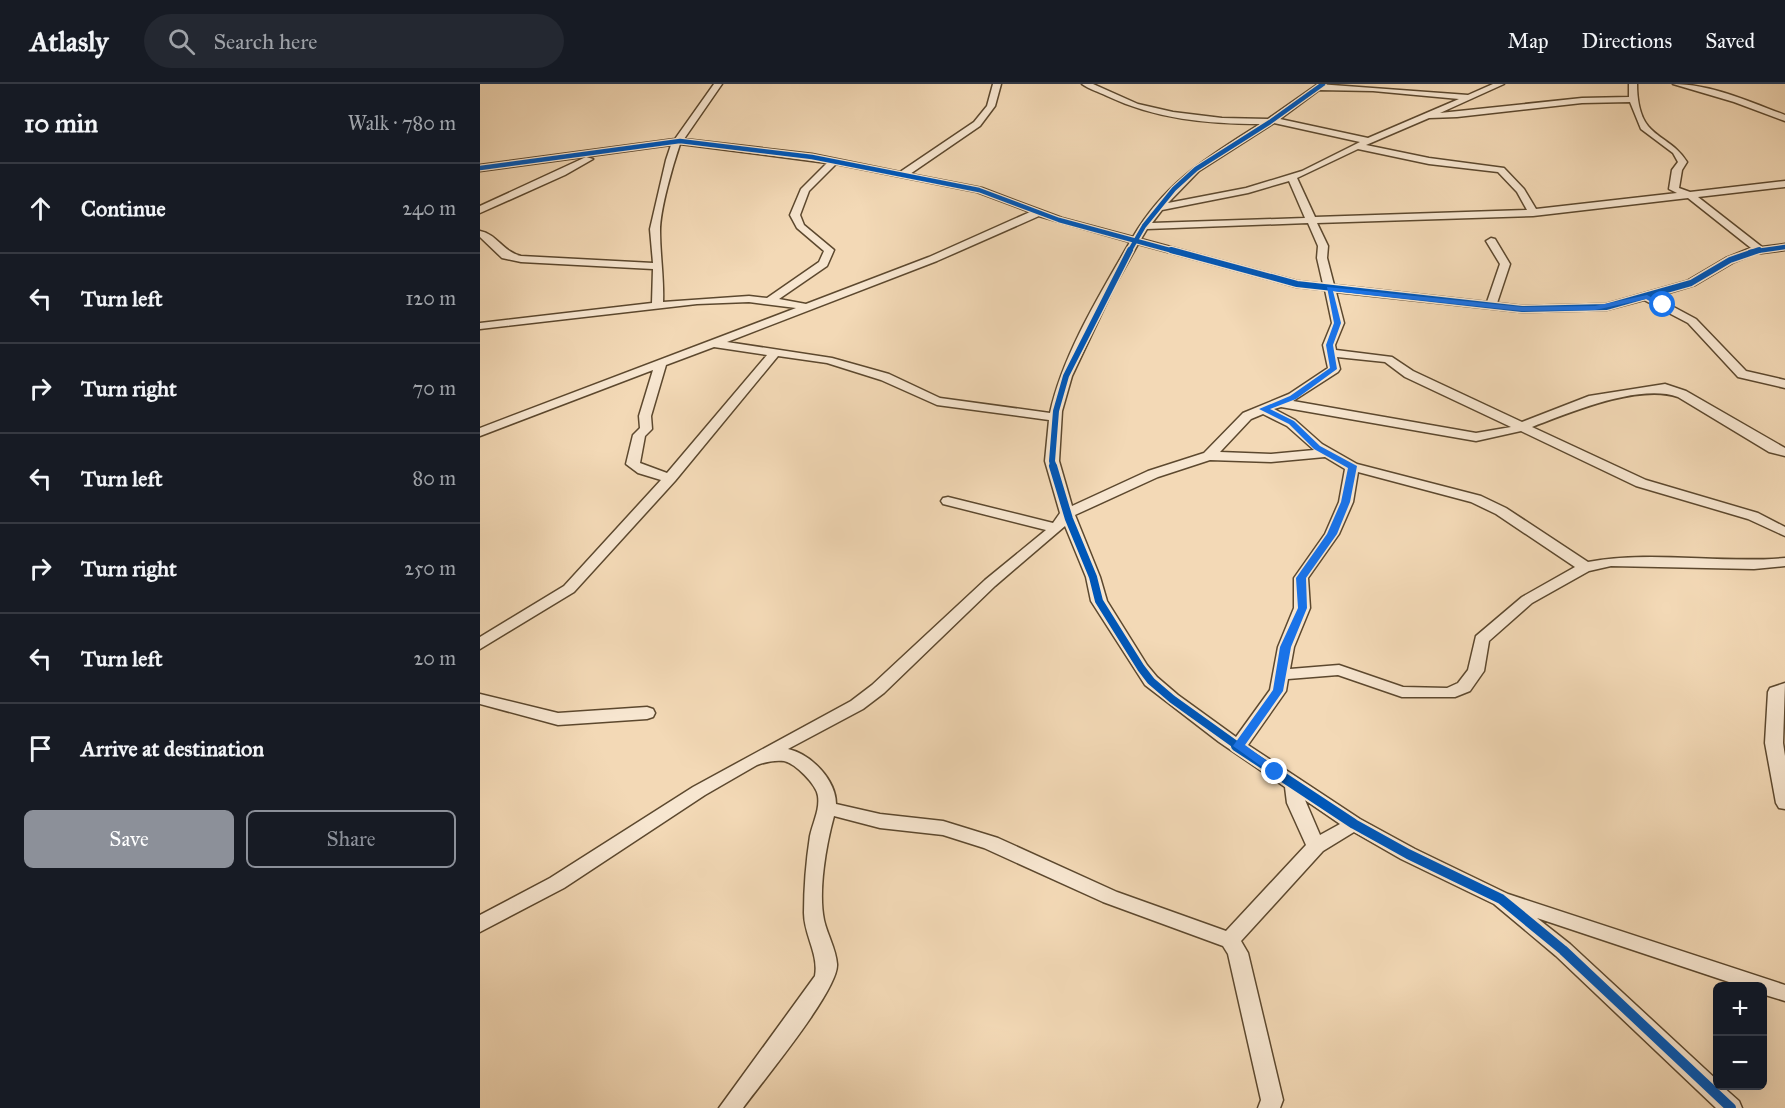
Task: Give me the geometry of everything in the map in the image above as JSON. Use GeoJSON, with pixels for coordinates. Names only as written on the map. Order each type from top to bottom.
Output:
{"type":"FeatureCollection","features":[{"type":"Feature","properties":{"kind":"street"},"geometry":{"type":"LineString","coordinates":[[657,304],[659,276],[657,214],[670,160],[718,84]]}},
{"type":"Feature","properties":{"kind":"street"},"geometry":{"type":"LineString","coordinates":[[900,176],[977,124],[991,106],[997,84]]}},
{"type":"Feature","properties":{"kind":"street"},"geometry":{"type":"LineString","coordinates":[[1086,84],[1143,108],[1242,122],[1272,121],[1369,141]]}},
{"type":"Feature","properties":{"kind":"street"},"geometry":{"type":"LineString","coordinates":[[1468,84],[1488,94]]}},
{"type":"Feature","properties":{"kind":"street"},"geometry":{"type":"LineString","coordinates":[[1500,84],[1488,94],[1474,96],[1321,86],[1185,178],[1141,232],[1109,287],[1066,376],[1055,417],[1052,460],[1067,514],[1093,577],[1099,602],[1150,681],[1294,786],[1354,825],[1501,899],[1728,972],[1785,993]]}},
{"type":"Feature","properties":{"kind":"street"},"geometry":{"type":"LineString","coordinates":[[1633,84],[1633,100],[1644,127],[1676,151],[1683,161],[1672,187],[1690,195],[1759,249]]}},
{"type":"Feature","properties":{"kind":"street"},"geometry":{"type":"LineString","coordinates":[[1677,84],[1737,100],[1785,118]]}},
{"type":"Feature","properties":{"kind":"street"},"geometry":{"type":"LineString","coordinates":[[1162,207],[1292,178],[1357,146],[1474,96]]}},
{"type":"Feature","properties":{"kind":"street"},"geometry":{"type":"LineString","coordinates":[[1426,116],[1470,114],[1598,97],[1633,100]]}},
{"type":"Feature","properties":{"kind":"street"},"geometry":{"type":"LineString","coordinates":[[1501,99],[1535,106]]}},
{"type":"Feature","properties":{"kind":"street"},"geometry":{"type":"LineString","coordinates":[[1242,122],[1259,129]]}},
{"type":"Feature","properties":{"kind":"street"},"geometry":{"type":"LineString","coordinates":[[480,168],[680,141],[835,161],[900,176],[979,189],[1038,213],[1112,235],[1480,213],[1533,213],[1785,184]]}},
{"type":"Feature","properties":{"kind":"street"},"geometry":{"type":"LineString","coordinates":[[1357,146],[1429,160],[1501,170],[1521,191],[1533,213]]}},
{"type":"Feature","properties":{"kind":"street"},"geometry":{"type":"LineString","coordinates":[[480,210],[497,200],[579,165],[596,153]]}},
{"type":"Feature","properties":{"kind":"street"},"geometry":{"type":"LineString","coordinates":[[771,300],[823,264],[829,255],[825,246],[800,226],[795,215],[801,193],[809,182],[835,161]]}},
{"type":"Feature","properties":{"kind":"street"},"geometry":{"type":"LineString","coordinates":[[1209,456],[1246,416],[1281,403],[1334,369],[1329,345],[1338,323],[1322,258],[1322,240],[1292,178]]}},
{"type":"Feature","properties":{"kind":"street"},"geometry":{"type":"LineString","coordinates":[[480,432],[933,259],[1038,213]]}},
{"type":"Feature","properties":{"kind":"street"},"geometry":{"type":"LineString","coordinates":[[1141,232],[1297,284],[1491,306],[1595,308],[1647,297],[1701,279],[1730,260],[1759,249],[1785,247]]}},
{"type":"Feature","properties":{"kind":"street"},"geometry":{"type":"LineString","coordinates":[[480,234],[485,235],[506,256],[521,259],[657,266]]}},
{"type":"Feature","properties":{"kind":"street"},"geometry":{"type":"LineString","coordinates":[[1491,241],[1505,264],[1491,306]]}},
{"type":"Feature","properties":{"kind":"street"},"geometry":{"type":"LineString","coordinates":[[1647,297],[1696,325],[1742,374],[1785,384]]}},
{"type":"Feature","properties":{"kind":"street"},"geometry":{"type":"LineString","coordinates":[[480,327],[657,304],[771,300],[805,306]]}},
{"type":"Feature","properties":{"kind":"street"},"geometry":{"type":"LineString","coordinates":[[709,343],[828,360],[885,377],[937,401],[1055,417]]}},
{"type":"Feature","properties":{"kind":"street"},"geometry":{"type":"LineString","coordinates":[[480,644],[569,589],[670,478],[776,351]]}},
{"type":"Feature","properties":{"kind":"street"},"geometry":{"type":"LineString","coordinates":[[1332,353],[1394,361],[1409,374],[1659,490],[1693,496],[1754,516],[1785,532]]}},
{"type":"Feature","properties":{"kind":"street"},"geometry":{"type":"LineString","coordinates":[[661,362],[645,416],[646,429],[639,435],[633,464],[643,470],[670,478]]}},
{"type":"Feature","properties":{"kind":"street"},"geometry":{"type":"LineString","coordinates":[[1281,403],[1476,437],[1522,427],[1593,399],[1665,388],[1682,394],[1774,448],[1785,452]]}},
{"type":"Feature","properties":{"kind":"street"},"geometry":{"type":"LineString","coordinates":[[1263,409],[1292,423],[1308,440],[1352,466],[1476,499],[1501,511],[1585,567]]}},
{"type":"Feature","properties":{"kind":"street"},"geometry":{"type":"LineString","coordinates":[[480,924],[557,883],[699,791],[857,705],[990,583],[1056,528],[1067,514],[1153,474],[1209,456],[1271,458],[1329,453]]}},
{"type":"Feature","properties":{"kind":"street"},"geometry":{"type":"LineString","coordinates":[[1239,746],[1278,691],[1286,647],[1302,608],[1301,578],[1332,534],[1346,502],[1352,466]]}},
{"type":"Feature","properties":{"kind":"street"},"geometry":{"type":"LineString","coordinates":[[948,501],[1056,528]]}},
{"type":"Feature","properties":{"kind":"street"},"geometry":{"type":"LineString","coordinates":[[1280,675],[1339,670],[1402,692],[1449,693],[1464,687],[1476,671],[1482,639],[1527,600],[1585,567],[1611,562],[1754,565],[1785,562]]}},
{"type":"Feature","properties":{"kind":"street"},"geometry":{"type":"LineString","coordinates":[[1785,688],[1776,692],[1774,743],[1785,803]]}},
{"type":"Feature","properties":{"kind":"street"},"geometry":{"type":"LineString","coordinates":[[480,699],[558,718],[647,713]]}},
{"type":"Feature","properties":{"kind":"street"},"geometry":{"type":"LineString","coordinates":[[730,1108],[815,994],[825,977],[827,964],[813,918],[813,881],[820,832],[827,808],[827,793],[807,766],[789,755],[763,756]]}},
{"type":"Feature","properties":{"kind":"street"},"geometry":{"type":"LineString","coordinates":[[1294,786],[1296,803],[1316,846]]}},
{"type":"Feature","properties":{"kind":"street"},"geometry":{"type":"LineString","coordinates":[[827,808],[880,821],[943,828],[991,843],[1110,897],[1230,940],[1238,953],[1273,1105]]}},
{"type":"Feature","properties":{"kind":"street"},"geometry":{"type":"LineString","coordinates":[[1230,940],[1316,846],[1354,825]]}},
{"type":"Feature","properties":{"kind":"street"},"geometry":{"type":"LineString","coordinates":[[1501,899],[1563,950],[1731,1108]]}},
{"type":"Feature","properties":{"kind":"cycle path"},"geometry":{"type":"LineString","coordinates":[[1323,84],[1270,122],[1196,169],[1174,189],[1144,226],[1133,245],[1109,287],[1066,376],[1056,411],[1052,461],[1069,519],[1093,577],[1099,601],[1141,668],[1151,681],[1172,699],[1225,738],[1354,824],[1408,854],[1501,899],[1563,950],[1731,1108]]}},
{"type":"Feature","properties":{"kind":"cycle path"},"geometry":{"type":"LineString","coordinates":[[480,168],[680,141],[812,157],[979,190],[1059,220],[1297,284],[1522,309],[1606,307],[1691,283],[1730,260],[1752,251],[1785,247]]}},
{"type":"Feature","properties":{"kind":"route"},"geometry":{"type":"LineString","coordinates":[[1275,772],[1239,746],[1278,691],[1286,647],[1302,608],[1301,578],[1332,534],[1346,502],[1352,466],[1317,447],[1292,423],[1263,409],[1293,397],[1334,369],[1329,345],[1338,323],[1329,289],[1522,309],[1606,307],[1647,297],[1663,305]]}}]}
